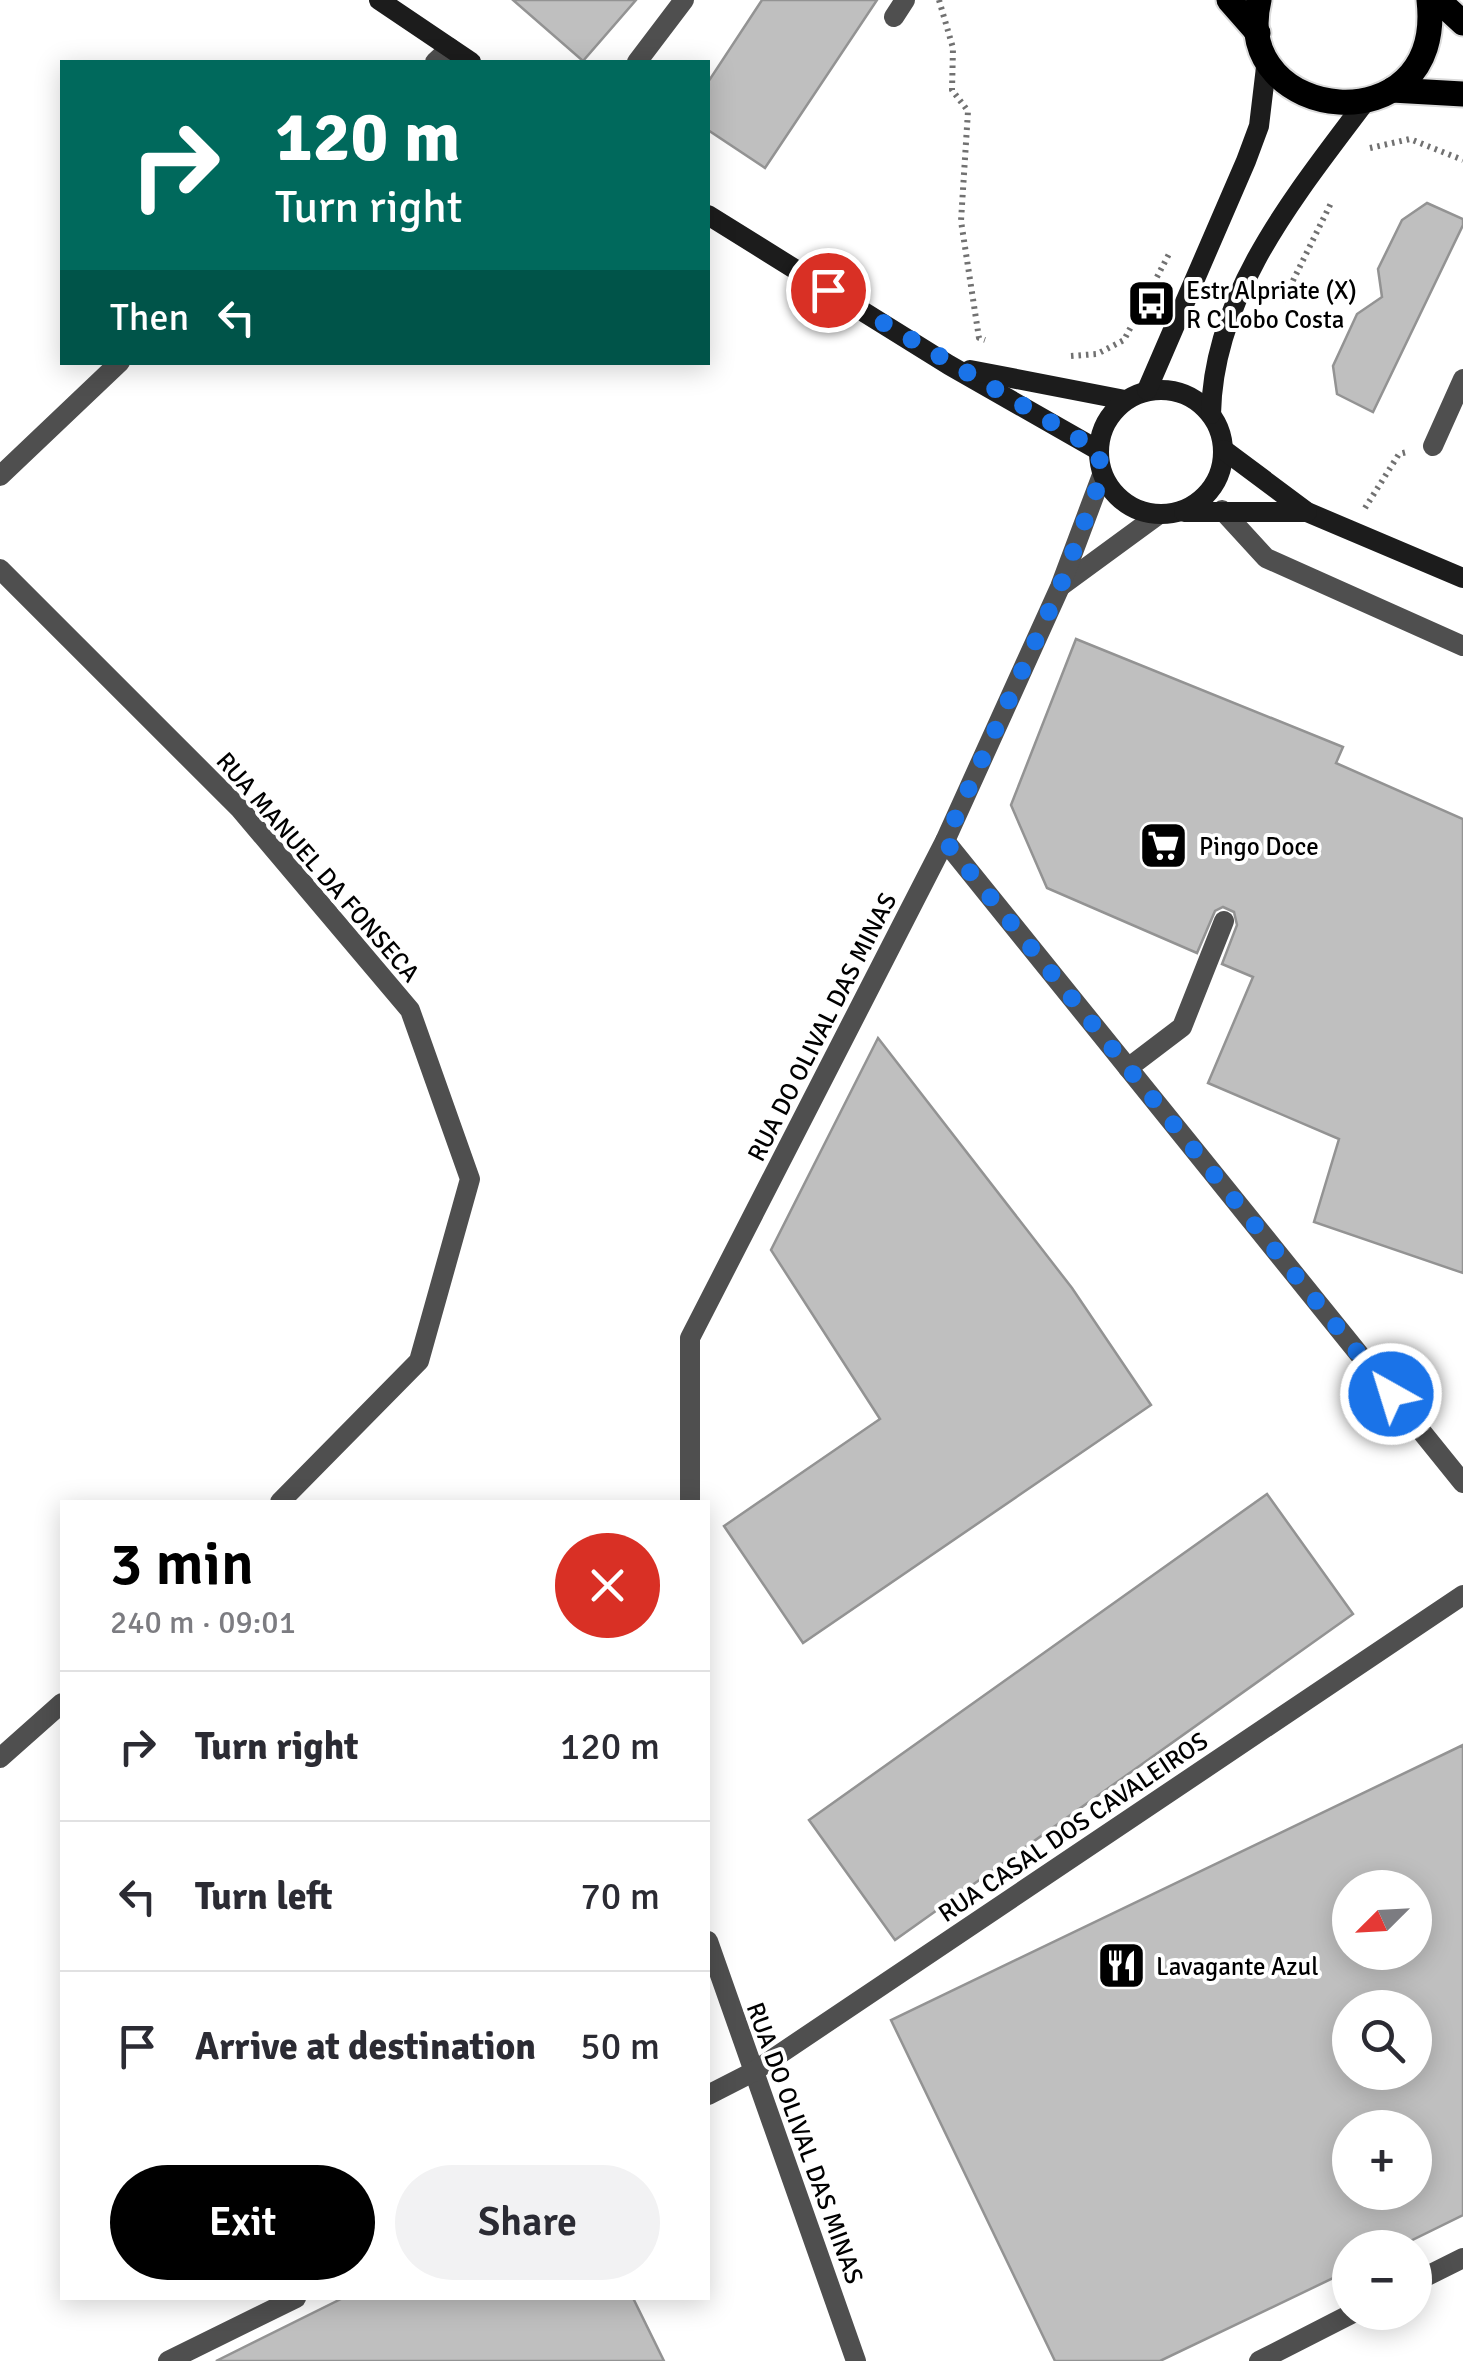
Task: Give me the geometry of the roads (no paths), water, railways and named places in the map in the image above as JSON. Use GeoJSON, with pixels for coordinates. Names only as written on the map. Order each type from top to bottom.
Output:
{"type":"FeatureCollection","features":[{"type":"Feature","properties":{"kind":"main road"},"geometry":{"type":"LineString","coordinates":[[1229,0],[1258,33]]}},
{"type":"Feature","properties":{"kind":"main road"},"geometry":{"type":"LineString","coordinates":[[1259,0],[1258,33],[1267,59],[1284,81],[1306,96],[1335,104],[1364,102],[1392,90],[1414,69],[1427,43],[1429,0]]}},
{"type":"Feature","properties":{"kind":"main road"},"geometry":{"type":"LineString","coordinates":[[1438,0],[1463,22]]}},
{"type":"Feature","properties":{"kind":"main road"},"geometry":{"type":"LineString","coordinates":[[1392,90],[1463,94]]}},
{"type":"Feature","properties":{"kind":"street"},"geometry":{"type":"LineString","coordinates":[[379,0],[443,55]]}},
{"type":"Feature","properties":{"kind":"street"},"geometry":{"type":"LineString","coordinates":[[639,60],[684,0]]}},
{"type":"Feature","properties":{"kind":"street"},"geometry":{"type":"LineString","coordinates":[[1147,390],[1259,126],[1267,59]]}},
{"type":"Feature","properties":{"kind":"street"},"geometry":{"type":"LineString","coordinates":[[1211,414],[1212,375],[1243,284],[1293,198],[1364,102]]}},
{"type":"Feature","properties":{"kind":"street"},"geometry":{"type":"LineString","coordinates":[[710,216],[948,364],[1098,450]]}},
{"type":"Feature","properties":{"kind":"street"},"geometry":{"type":"LineString","coordinates":[[948,364],[1125,400]]}},
{"type":"Feature","properties":{"kind":"street"},"geometry":{"type":"LineString","coordinates":[[0,476],[117,365]]}},
{"type":"Feature","properties":{"kind":"street"},"geometry":{"type":"LineString","coordinates":[[1433,446],[1463,379]]}},
{"type":"Feature","properties":{"kind":"street"},"geometry":{"type":"LineString","coordinates":[[1168,514],[1202,500],[1218,477],[1224,450],[1211,414],[1193,398],[1171,390],[1147,390],[1125,400],[1111,413],[1098,450],[1102,475],[1124,503],[1168,514],[1222,510],[1307,512]]}},
{"type":"Feature","properties":{"kind":"street"},"geometry":{"type":"LineString","coordinates":[[1224,450],[1307,512],[1463,578]]}},
{"type":"Feature","properties":{"kind":"street","name":"RUA DO OLIVAL DAS MINAS"},"geometry":{"type":"LineString","coordinates":[[690,1500],[690,1338],[945,841],[1060,587],[1102,475]]}},
{"type":"Feature","properties":{"kind":"street"},"geometry":{"type":"LineString","coordinates":[[1222,510],[1266,558],[1463,646]]}},
{"type":"Feature","properties":{"kind":"street","name":"RUA DO OLIVAL DAS MINAS"},"geometry":{"type":"LineString","coordinates":[[1060,587],[1168,514]]}},
{"type":"Feature","properties":{"kind":"street","name":"RUA MANUEL DA FONSECA"},"geometry":{"type":"LineString","coordinates":[[0,568],[240,809],[410,1010],[470,1179],[419,1361],[282,1500]]}},
{"type":"Feature","properties":{"kind":"street"},"geometry":{"type":"LineString","coordinates":[[945,841],[1463,1482]]}},
{"type":"Feature","properties":{"kind":"street"},"geometry":{"type":"LineString","coordinates":[[1128,1068],[1182,1027],[1224,921]]}},
{"type":"Feature","properties":{"kind":"street","name":"RUA CASAL DOS CAVALEIROS"},"geometry":{"type":"LineString","coordinates":[[710,2093],[752,2072],[1463,1595]]}},
{"type":"Feature","properties":{"kind":"street"},"geometry":{"type":"LineString","coordinates":[[0,1758],[60,1704]]}},
{"type":"Feature","properties":{"kind":"street","name":"RUA DO OLIVAL DAS MINAS"},"geometry":{"type":"LineString","coordinates":[[710,1948],[856,2361]]}},
{"type":"Feature","properties":{"kind":"street"},"geometry":{"type":"LineString","coordinates":[[1432,2274],[1463,2258]]}},
{"type":"Feature","properties":{"kind":"street"},"geometry":{"type":"LineString","coordinates":[[168,2361],[292,2300]]}},
{"type":"Feature","properties":{"kind":"street"},"geometry":{"type":"LineString","coordinates":[[1259,2361],[1332,2324]]}},
{"type":"Feature","properties":{"kind":"place","name":"Estr Alpriate (X) R C Lobo Costa"},"geometry":{"type":"Point","coordinates":[1151,304]}},
{"type":"Feature","properties":{"kind":"place","name":"Pingo Doce"},"geometry":{"type":"Point","coordinates":[1164,846]}},
{"type":"Feature","properties":{"kind":"place","name":"Lavagante Azul"},"geometry":{"type":"Point","coordinates":[1121,1966]}}]}
